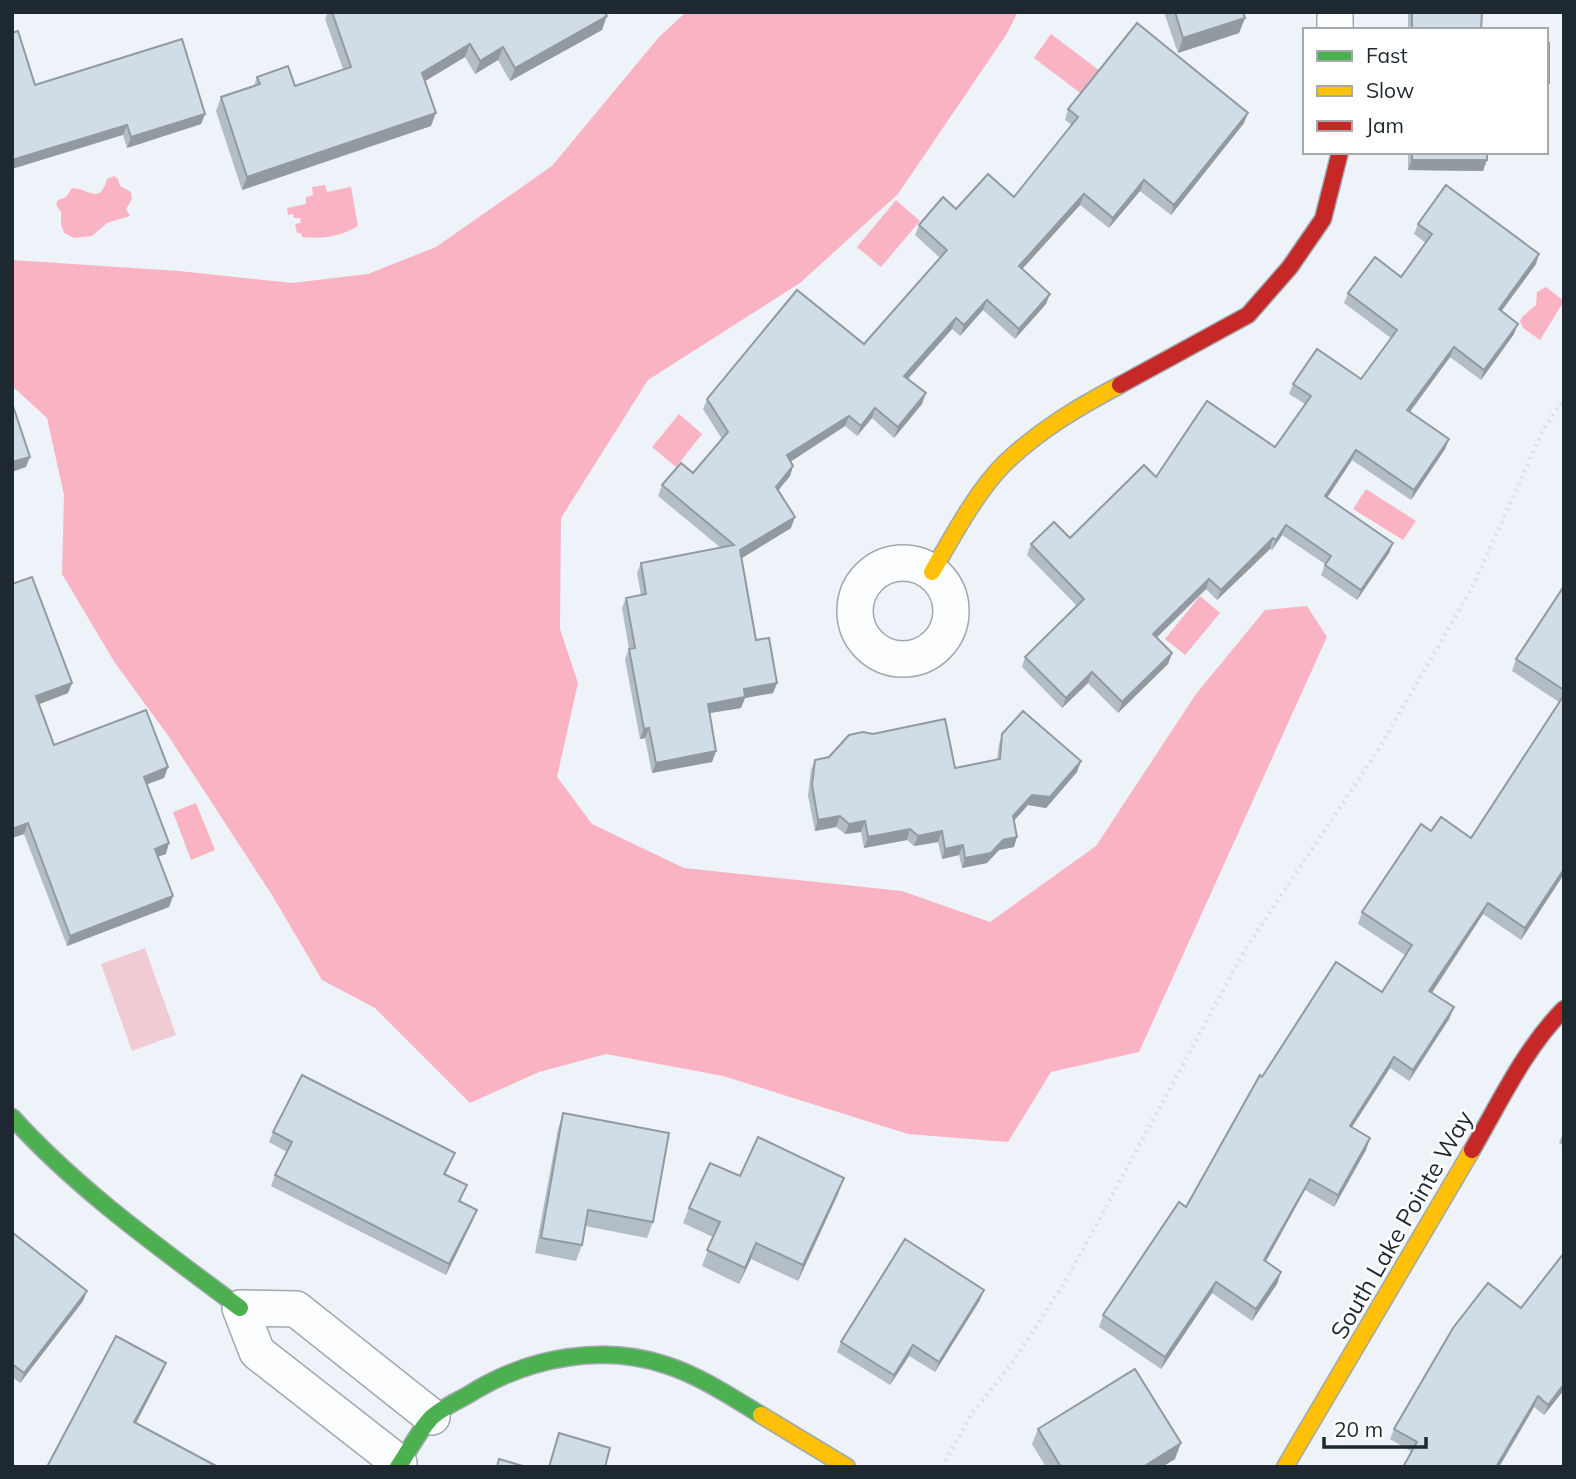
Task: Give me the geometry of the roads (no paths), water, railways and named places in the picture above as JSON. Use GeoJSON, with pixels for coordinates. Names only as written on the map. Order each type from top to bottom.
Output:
{"type":"FeatureCollection","features":[{"type":"Feature","properties":{"kind":"street"},"geometry":{"type":"LineString","coordinates":[[932,572],[966,515],[1002,466],[1040,432],[1102,394],[1248,315],[1290,267],[1323,219],[1339,154]]}},
{"type":"Feature","properties":{"kind":"street","name":"South Lake Pointe Way"},"geometry":{"type":"LineString","coordinates":[[1285,1467],[1527,1056],[1564,1009]]}},
{"type":"Feature","properties":{"kind":"street"},"geometry":{"type":"LineString","coordinates":[[12,1117],[74,1180],[240,1308],[257,1352],[398,1465],[432,1417],[495,1379],[538,1363],[584,1355],[628,1356],[666,1365],[709,1383],[847,1467]]}},
{"type":"Feature","properties":{"kind":"street"},"geometry":{"type":"LineString","coordinates":[[240,1308],[296,1309],[432,1417]]}}]}
